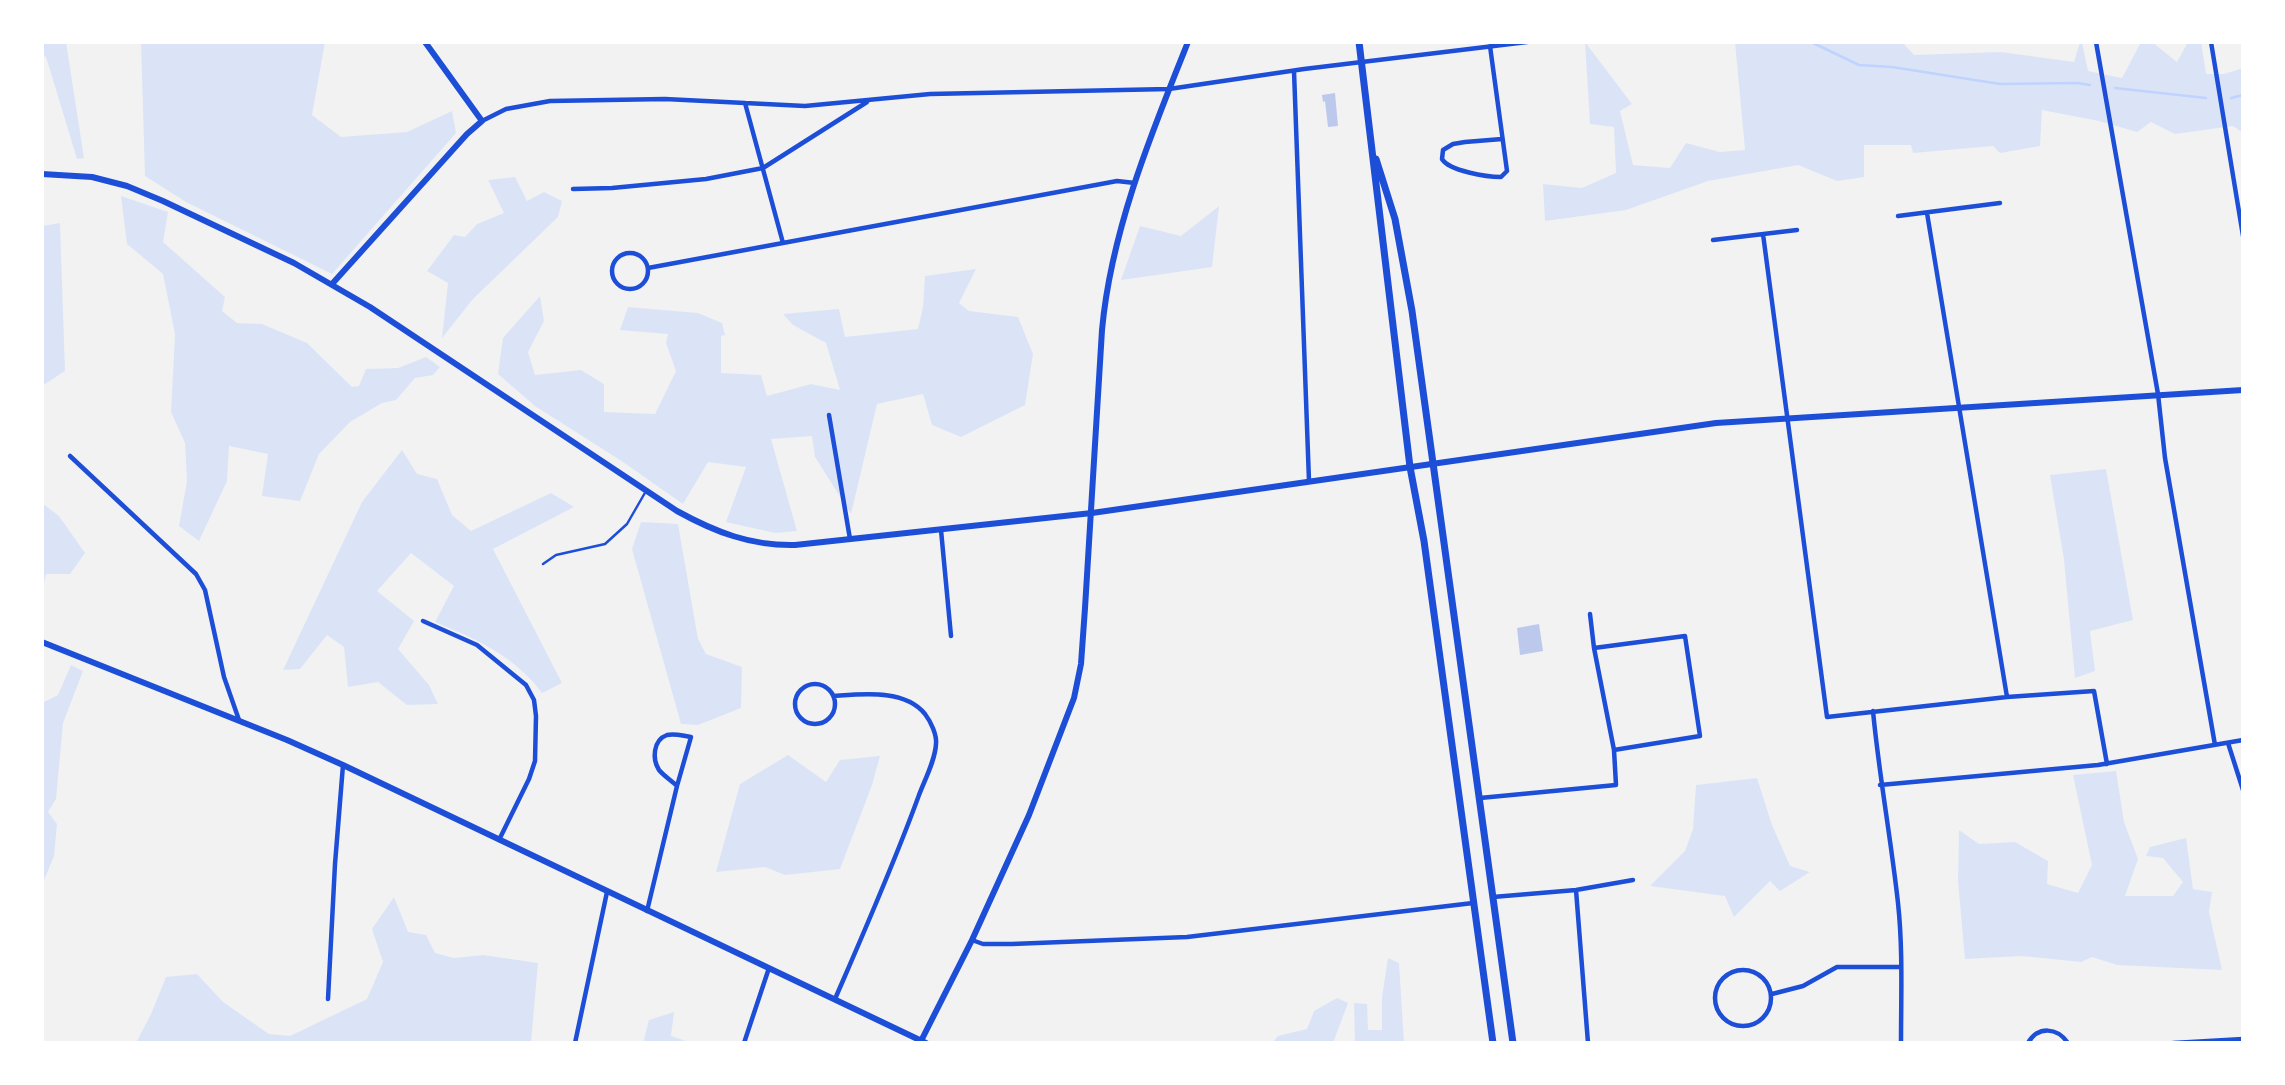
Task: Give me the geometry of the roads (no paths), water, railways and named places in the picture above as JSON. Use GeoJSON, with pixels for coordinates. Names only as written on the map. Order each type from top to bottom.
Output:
{"type":"FeatureCollection","features":[{"type":"Feature","properties":{"kind":"main road"},"geometry":{"type":"LineString","coordinates":[[1359,42],[1410,467],[1424,541],[1493,1043]]}},
{"type":"Feature","properties":{"kind":"main road"},"geometry":{"type":"LineString","coordinates":[[1371,146],[1386,189],[1403,259],[1413,322],[1513,1043]]}},
{"type":"Feature","properties":{"kind":"street"},"geometry":{"type":"LineString","coordinates":[[425,42],[482,121]]}},
{"type":"Feature","properties":{"kind":"street"},"geometry":{"type":"LineString","coordinates":[[42,642],[239,720],[343,765],[922,1042],[1029,815],[1074,698],[1081,664],[1102,330],[1108,281],[1136,183],[1188,42]]}},
{"type":"Feature","properties":{"kind":"street"},"geometry":{"type":"LineString","coordinates":[[332,284],[467,134],[482,121],[506,109],[550,101],[666,99],[804,106],[930,94],[1169,89],[1527,42]]}},
{"type":"Feature","properties":{"kind":"street"},"geometry":{"type":"LineString","coordinates":[[2096,42],[2158,394],[2165,458],[2215,745]]}},
{"type":"Feature","properties":{"kind":"street"},"geometry":{"type":"LineString","coordinates":[[2211,42],[2243,236]]}},
{"type":"Feature","properties":{"kind":"street"},"geometry":{"type":"LineString","coordinates":[[1490,46],[1507,171],[1502,177],[1448,166],[1442,159],[1443,150],[1452,144],[1502,139]]}},
{"type":"Feature","properties":{"kind":"street"},"geometry":{"type":"LineString","coordinates":[[1294,71],[1309,481]]}},
{"type":"Feature","properties":{"kind":"street"},"geometry":{"type":"LineString","coordinates":[[573,189],[706,179],[763,168],[870,100]]}},
{"type":"Feature","properties":{"kind":"street"},"geometry":{"type":"LineString","coordinates":[[745,103],[783,243]]}},
{"type":"Feature","properties":{"kind":"street"},"geometry":{"type":"LineString","coordinates":[[42,174],[92,177],[139,191],[267,249],[332,284],[646,491],[707,527],[742,540],[782,545],[1092,513],[1681,427],[2243,390]]}},
{"type":"Feature","properties":{"kind":"street"},"geometry":{"type":"LineString","coordinates":[[648,268],[1117,181],[1136,183]]}},
{"type":"Feature","properties":{"kind":"street"},"geometry":{"type":"LineString","coordinates":[[1898,216],[2000,203]]}},
{"type":"Feature","properties":{"kind":"street"},"geometry":{"type":"LineString","coordinates":[[1927,213],[2007,697]]}},
{"type":"Feature","properties":{"kind":"street"},"geometry":{"type":"LineString","coordinates":[[1713,240],[1797,230]]}},
{"type":"Feature","properties":{"kind":"street"},"geometry":{"type":"LineString","coordinates":[[1763,234],[1827,717],[2007,697],[2094,691],[2107,764]]}},
{"type":"Feature","properties":{"kind":"street"},"geometry":{"type":"LineString","coordinates":[[626,253],[641,257],[648,268],[645,282],[633,289],[619,286],[612,274],[615,261],[626,253]]}},
{"type":"Feature","properties":{"kind":"street"},"geometry":{"type":"LineString","coordinates":[[829,415],[850,539]]}},
{"type":"Feature","properties":{"kind":"street"},"geometry":{"type":"LineString","coordinates":[[70,456],[195,574],[205,590],[223,677],[239,720]]}},
{"type":"Feature","properties":{"kind":"street"},"geometry":{"type":"LineString","coordinates":[[941,530],[951,636]]}},
{"type":"Feature","properties":{"kind":"street"},"geometry":{"type":"LineString","coordinates":[[1479,799],[1616,785],[1614,750],[1590,614]]}},
{"type":"Feature","properties":{"kind":"street"},"geometry":{"type":"LineString","coordinates":[[423,621],[477,645],[526,685],[534,700],[535,761],[499,840]]}},
{"type":"Feature","properties":{"kind":"street"},"geometry":{"type":"LineString","coordinates":[[1594,648],[1685,636],[1700,736],[1614,750]]}},
{"type":"Feature","properties":{"kind":"street"},"geometry":{"type":"LineString","coordinates":[[834,695],[835,709],[832,715],[821,723],[807,722],[797,713],[797,694],[807,685],[825,686],[834,695],[867,694],[898,698],[909,701],[927,717],[936,740],[935,755],[914,809],[834,1000]]}},
{"type":"Feature","properties":{"kind":"street"},"geometry":{"type":"LineString","coordinates":[[1873,711],[1880,785],[1898,905],[1901,1043]]}},
{"type":"Feature","properties":{"kind":"street"},"geometry":{"type":"LineString","coordinates":[[647,912],[691,737],[677,734],[661,738],[654,757],[659,770],[677,786]]}},
{"type":"Feature","properties":{"kind":"street"},"geometry":{"type":"LineString","coordinates":[[1880,785],[2107,764],[2243,740]]}},
{"type":"Feature","properties":{"kind":"street"},"geometry":{"type":"LineString","coordinates":[[2228,743],[2243,790]]}},
{"type":"Feature","properties":{"kind":"street"},"geometry":{"type":"LineString","coordinates":[[328,999],[343,765]]}},
{"type":"Feature","properties":{"kind":"street"},"geometry":{"type":"LineString","coordinates":[[1493,897],[1576,890],[1633,880]]}},
{"type":"Feature","properties":{"kind":"street"},"geometry":{"type":"LineString","coordinates":[[1576,890],[1588,1043]]}},
{"type":"Feature","properties":{"kind":"street"},"geometry":{"type":"LineString","coordinates":[[575,1043],[607,892]]}},
{"type":"Feature","properties":{"kind":"street"},"geometry":{"type":"LineString","coordinates":[[972,940],[983,944],[1012,944],[1187,937],[1473,903]]}},
{"type":"Feature","properties":{"kind":"street"},"geometry":{"type":"LineString","coordinates":[[1771,995],[1803,986],[1836,967],[1901,967]]}},
{"type":"Feature","properties":{"kind":"street"},"geometry":{"type":"LineString","coordinates":[[744,1043],[769,968]]}},
{"type":"Feature","properties":{"kind":"street"},"geometry":{"type":"LineString","coordinates":[[1740,970],[1760,975],[1768,984],[1771,995],[1765,1016],[1757,1023],[1746,1026],[1725,1020],[1714,1001],[1720,980],[1729,973],[1740,970]]}},
{"type":"Feature","properties":{"kind":"street"},"geometry":{"type":"LineString","coordinates":[[2028,1043],[2032,1037],[2044,1030],[2058,1032],[2068,1043]]}},
{"type":"Feature","properties":{"kind":"street"},"geometry":{"type":"LineString","coordinates":[[2173,1043],[2243,1039]]}},
{"type":"Feature","properties":{"kind":"lane"},"geometry":{"type":"LineString","coordinates":[[543,564],[556,555],[605,544],[627,524],[646,491]]}},
{"type":"Feature","properties":{"kind":"waterway"},"geometry":{"type":"LineString","coordinates":[[1811,42],[1859,65],[1892,67],[2000,84],[2090,85]]}},
{"type":"Feature","properties":{"kind":"waterway"},"geometry":{"type":"LineString","coordinates":[[2115,88],[2206,98]]}},
{"type":"Feature","properties":{"kind":"waterway"},"geometry":{"type":"LineString","coordinates":[[2231,98],[2243,95]]}}]}
